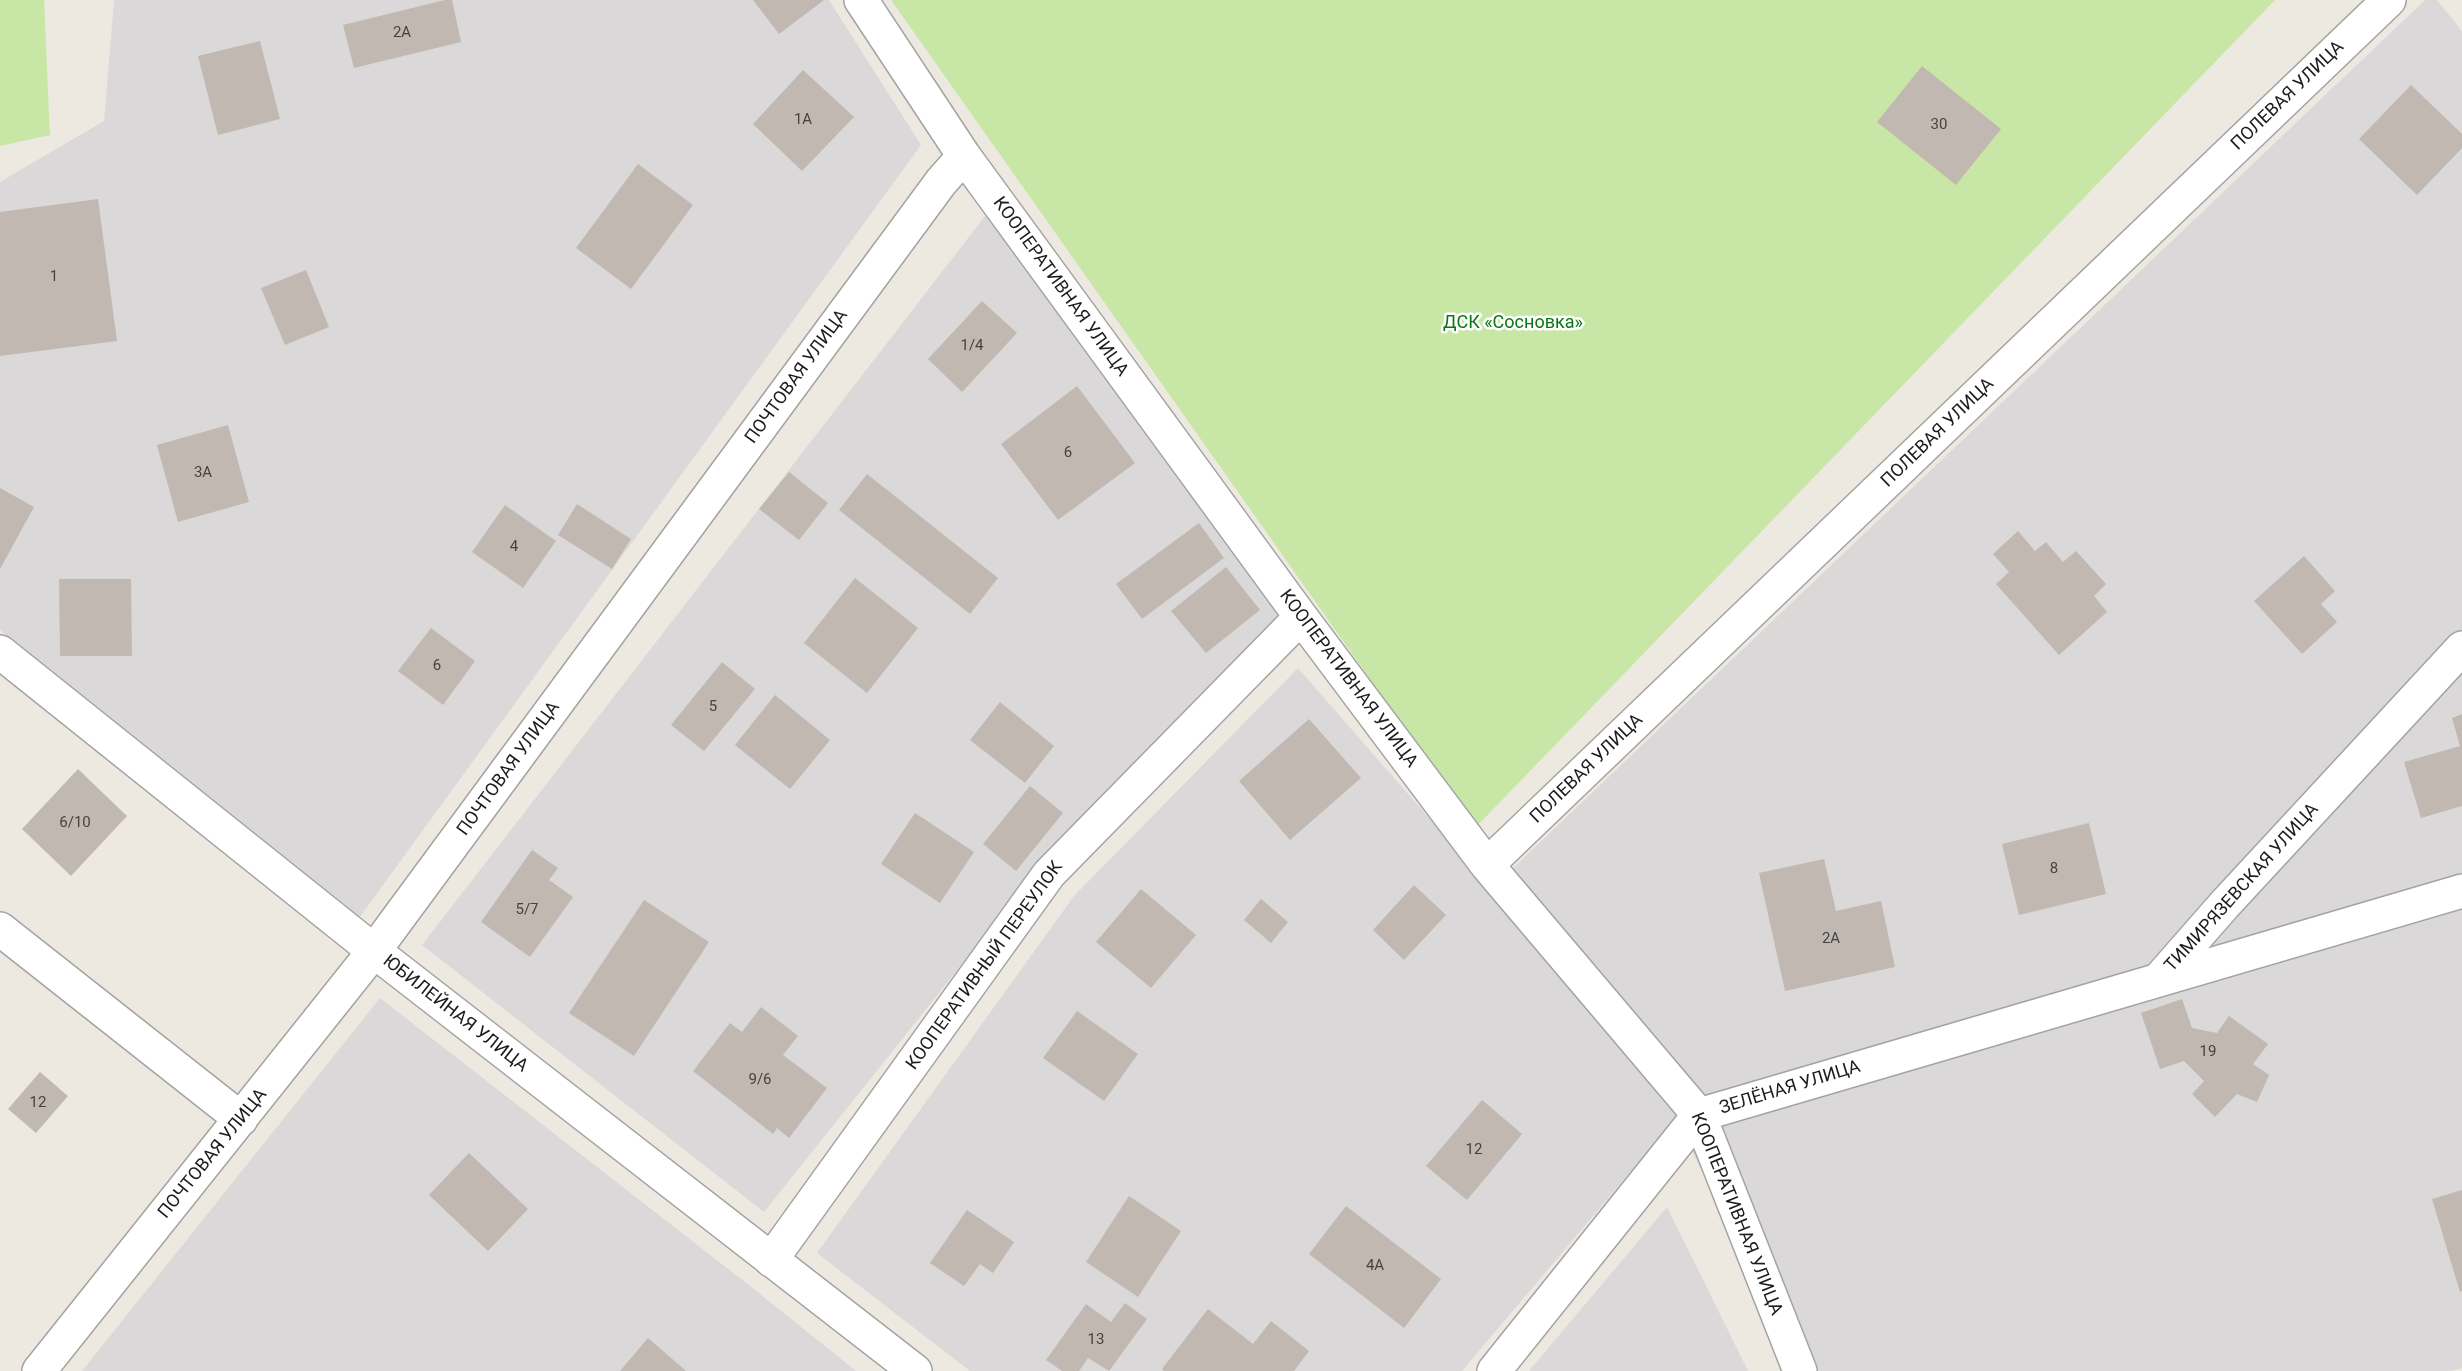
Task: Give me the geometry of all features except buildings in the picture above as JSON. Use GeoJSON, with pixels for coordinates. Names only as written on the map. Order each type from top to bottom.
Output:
{"type":"FeatureCollection","features":[{"type":"Feature","properties":{"kind":"street","name":"КООПЕРАТИВНАЯ УЛИЦА"},"geometry":{"type":"LineString","coordinates":[[861,0],[964,156],[1301,617],[1486,865],[1699,1114],[1800,1371]]}},
{"type":"Feature","properties":{"kind":"street","name":"ПОЛЕВАЯ УЛИЦА"},"geometry":{"type":"LineString","coordinates":[[1486,865],[2389,0]]}},
{"type":"Feature","properties":{"kind":"street","name":"ПОЧТОВАЯ УЛИЦА"},"geometry":{"type":"LineString","coordinates":[[39,1371],[374,951],[927,201],[964,156]]}},
{"type":"Feature","properties":{"kind":"street","name":"КООПЕРАТИВНЫЙ ПЕРЕУЛОК"},"geometry":{"type":"LineString","coordinates":[[771,1260],[1048,874],[1301,617]]}},
{"type":"Feature","properties":{"kind":"street","name":"ТИМИРЯЗЕВСКАЯ УЛИЦА"},"geometry":{"type":"LineString","coordinates":[[2161,978],[2224,904],[2462,648]]}},
{"type":"Feature","properties":{"kind":"street","name":"ЮБИЛЕЙНАЯ УЛИЦА"},"geometry":{"type":"LineString","coordinates":[[0,652],[374,951],[915,1371]]}},
{"type":"Feature","properties":{"kind":"street","name":"ТИМИРЯЗЕВСКАЯ УЛИЦА"},"geometry":{"type":"LineString","coordinates":[[2161,978],[2462,891]]}},
{"type":"Feature","properties":{"kind":"street"},"geometry":{"type":"LineString","coordinates":[[0,929],[241,1119]]}},
{"type":"Feature","properties":{"kind":"street","name":"ЗЕЛЁНАЯ УЛИЦА"},"geometry":{"type":"LineString","coordinates":[[1494,1371],[1699,1114],[2161,978]]}},
{"type":"Feature","properties":{"kind":"shaded area"},"geometry":{"type":"Polygon","coordinates":[[[114,0],[829,0],[921,145],[359,918],[0,630],[0,182],[104,121],[114,0]]]}},
{"type":"Feature","properties":{"kind":"shaded area"},"geometry":{"type":"Polygon","coordinates":[[[2425,0],[2437,0],[2462,31],[2462,1368],[2451,1371],[1806,1371],[1675,1119],[1462,1371],[970,1371],[817,1253],[1074,896],[1298,668],[1491,889],[2425,0]]]}},
{"type":"Feature","properties":{"kind":"shaded area"},"geometry":{"type":"Polygon","coordinates":[[[989,211],[1285,621],[1042,864],[764,1212],[422,945],[989,211]]]}},
{"type":"Feature","properties":{"kind":"shaded area"},"geometry":{"type":"Polygon","coordinates":[[[380,998],[750,1286],[856,1371],[82,1371],[380,998]]]}},
{"type":"Feature","properties":{"kind":"shaded area"},"geometry":{"type":"Polygon","coordinates":[[[1667,1207],[1748,1371],[1529,1371],[1667,1207]]]}},
{"type":"Feature","properties":{"kind":"green space"},"geometry":{"type":"Polygon","coordinates":[[[0,0],[44,0],[50,135],[0,146],[0,0]]]}},
{"type":"Feature","properties":{"kind":"green space","name":"ДСК «Сосновка»"},"geometry":{"type":"Polygon","coordinates":[[[891,0],[2275,0],[1475,828],[891,0]]]}}]}
